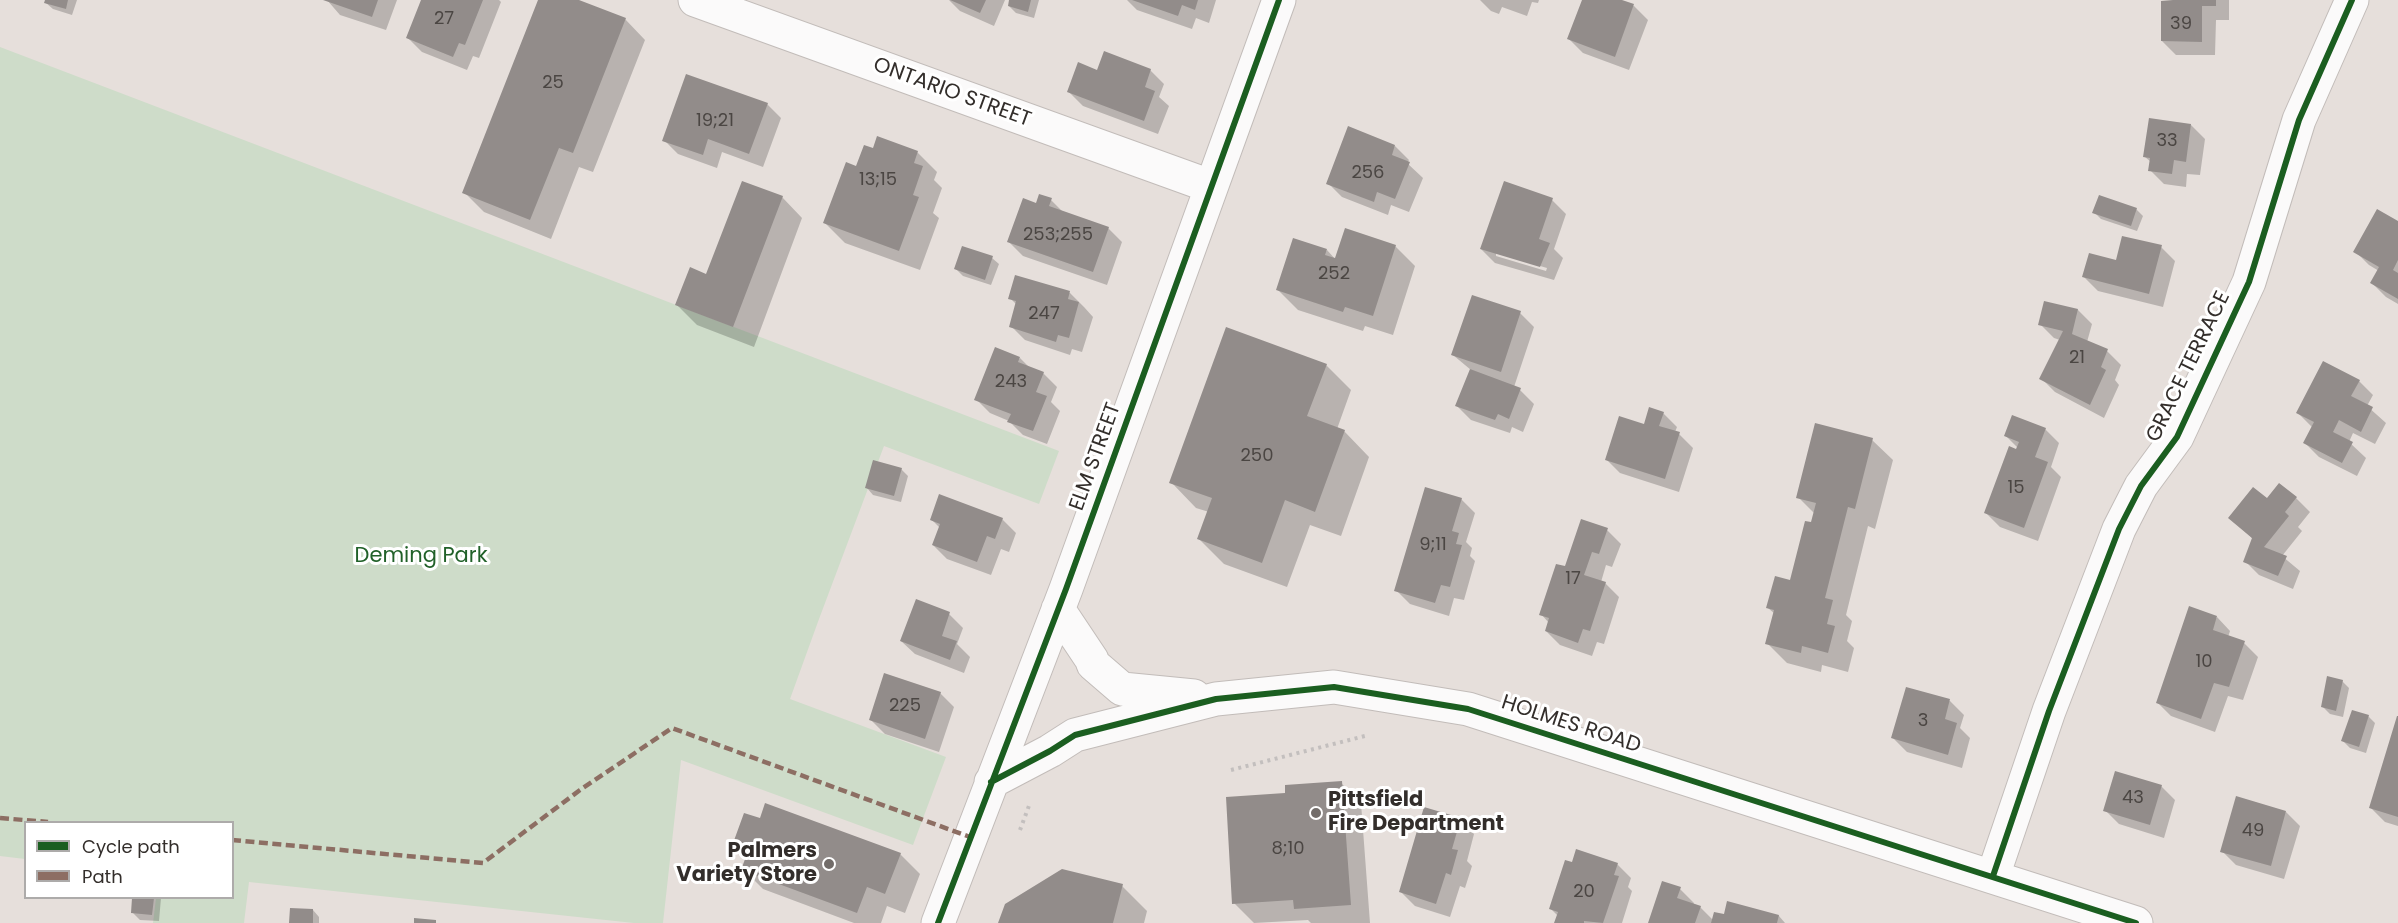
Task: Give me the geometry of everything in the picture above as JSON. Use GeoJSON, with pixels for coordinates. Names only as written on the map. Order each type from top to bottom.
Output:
{"type":"FeatureCollection","features":[{"type":"Feature","properties":{"kind":"street","name":"ONTARIO STREET"},"geometry":{"type":"LineString","coordinates":[[695,0],[1210,186]]}},
{"type":"Feature","properties":{"kind":"street","name":"ELM STREET"},"geometry":{"type":"LineString","coordinates":[[938,923],[1058,609],[1279,0]]}},
{"type":"Feature","properties":{"kind":"street","name":"GRACE TERRACE"},"geometry":{"type":"LineString","coordinates":[[1993,876],[2049,711],[2119,529],[2141,486],[2177,437],[2249,282],[2299,120],[2352,0]]}},
{"type":"Feature","properties":{"kind":"street","name":"HOLMES ROAD"},"geometry":{"type":"LineString","coordinates":[[1058,609],[1093,664],[1122,689],[1216,699]]}},
{"type":"Feature","properties":{"kind":"street","name":"HOLMES ROAD"},"geometry":{"type":"LineString","coordinates":[[991,782],[1075,735],[1216,699],[1334,687],[1468,710],[2136,923]]}},
{"type":"Feature","properties":{"kind":"path"},"geometry":{"type":"LineString","coordinates":[[1231,770],[1365,736]]}},
{"type":"Feature","properties":{"kind":"green space","name":"Deming Park"},"geometry":{"type":"Polygon","coordinates":[[[0,47],[1059,451],[1039,504],[884,446],[819,619],[790,699],[946,757],[913,845],[681,760],[663,923],[634,923],[249,882],[244,923],[153,923],[156,899],[234,899],[234,821],[24,821],[24,859],[0,856],[0,47]]]}},
{"type":"Feature","properties":{"kind":"building"},"geometry":{"type":"Polygon","coordinates":[[[45,0],[68,0],[66,9],[44,3],[45,0]]]}},
{"type":"Feature","properties":{"kind":"building"},"geometry":{"type":"Polygon","coordinates":[[[323,0],[378,0],[372,17],[323,0]]]}},
{"type":"Feature","properties":{"kind":"building"},"geometry":{"type":"Polygon","coordinates":[[[421,0],[483,0],[465,45],[459,43],[453,57],[406,38],[421,0]]]}},
{"type":"Feature","properties":{"kind":"building"},"geometry":{"type":"Polygon","coordinates":[[[538,0],[579,0],[626,18],[573,153],[559,148],[530,220],[462,193],[538,0]]]}},
{"type":"Feature","properties":{"kind":"building"},"geometry":{"type":"Polygon","coordinates":[[[950,0],[986,0],[980,13],[950,0]]]}},
{"type":"Feature","properties":{"kind":"building"},"geometry":{"type":"Polygon","coordinates":[[[1009,0],[1031,0],[1028,12],[1008,6],[1009,0]]]}},
{"type":"Feature","properties":{"kind":"building"},"geometry":{"type":"Polygon","coordinates":[[[1132,0],[1198,0],[1195,10],[1182,5],[1178,16],[1132,0]]]}},
{"type":"Feature","properties":{"kind":"building"},"geometry":{"type":"Polygon","coordinates":[[[1582,0],[1622,0],[1634,4],[1615,57],[1567,39],[1582,0]]]}},
{"type":"Feature","properties":{"kind":"building"},"geometry":{"type":"Polygon","coordinates":[[[2216,0],[2216,6],[2202,6],[2202,42],[2161,41],[2161,1],[2216,0]]]}},
{"type":"Feature","properties":{"kind":"building"},"geometry":{"type":"Polygon","coordinates":[[[1104,51],[1151,69],[1145,87],[1155,91],[1144,121],[1067,92],[1078,62],[1097,70],[1104,51]]]}},
{"type":"Feature","properties":{"kind":"building"},"geometry":{"type":"Polygon","coordinates":[[[686,74],[768,103],[749,154],[708,139],[703,155],[662,141],[686,74]]]}},
{"type":"Feature","properties":{"kind":"building"},"geometry":{"type":"Polygon","coordinates":[[[2149,118],[2191,124],[2186,162],[2174,160],[2172,174],[2148,171],[2150,158],[2143,157],[2149,118]]]}},
{"type":"Feature","properties":{"kind":"building"},"geometry":{"type":"Polygon","coordinates":[[[1348,126],[1395,145],[1392,155],[1410,162],[1395,199],[1377,192],[1374,202],[1326,184],[1348,126]]]}},
{"type":"Feature","properties":{"kind":"building"},"geometry":{"type":"Polygon","coordinates":[[[877,136],[918,151],[914,163],[923,166],[913,195],[919,197],[899,251],[823,223],[846,162],[856,166],[864,145],[873,148],[877,136]]]}},
{"type":"Feature","properties":{"kind":"building"},"geometry":{"type":"Polygon","coordinates":[[[742,181],[783,196],[733,327],[675,305],[690,267],[706,274],[742,181]]]}},
{"type":"Feature","properties":{"kind":"building"},"geometry":{"type":"Polygon","coordinates":[[[1504,181],[1553,198],[1539,239],[1550,243],[1540,267],[1480,249],[1504,181]]]}},
{"type":"Feature","properties":{"kind":"building"},"geometry":{"type":"Polygon","coordinates":[[[1039,194],[1052,198],[1049,206],[1109,227],[1093,272],[1007,242],[1023,198],[1036,203],[1039,194]]]}},
{"type":"Feature","properties":{"kind":"building"},"geometry":{"type":"Polygon","coordinates":[[[2099,195],[2137,208],[2131,226],[2092,213],[2099,195]]]}},
{"type":"Feature","properties":{"kind":"building"},"geometry":{"type":"Polygon","coordinates":[[[2377,209],[2398,221],[2398,260],[2393,270],[2398,273],[2398,299],[2370,283],[2379,267],[2353,252],[2377,209]]]}},
{"type":"Feature","properties":{"kind":"building"},"geometry":{"type":"Polygon","coordinates":[[[1345,228],[1396,245],[1373,316],[1345,307],[1343,312],[1276,290],[1293,238],[1327,249],[1325,255],[1335,258],[1345,228]]]}},
{"type":"Feature","properties":{"kind":"building"},"geometry":{"type":"Polygon","coordinates":[[[2122,236],[2162,245],[2149,294],[2082,277],[2089,253],[2116,260],[2122,236]]]}},
{"type":"Feature","properties":{"kind":"building"},"geometry":{"type":"Polygon","coordinates":[[[962,246],[993,256],[985,280],[954,269],[962,246]]]}},
{"type":"Feature","properties":{"kind":"building"},"geometry":{"type":"Polygon","coordinates":[[[1015,275],[1070,291],[1068,299],[1079,302],[1069,338],[1058,335],[1056,342],[1009,327],[1016,301],[1008,299],[1015,275]]]}},
{"type":"Feature","properties":{"kind":"building"},"geometry":{"type":"Polygon","coordinates":[[[1472,295],[1521,311],[1501,372],[1451,355],[1472,295]]]}},
{"type":"Feature","properties":{"kind":"building"},"geometry":{"type":"Polygon","coordinates":[[[2044,301],[2078,309],[2072,334],[2108,349],[2101,367],[2106,370],[2090,405],[2039,379],[2063,331],[2038,325],[2044,301]]]}},
{"type":"Feature","properties":{"kind":"building"},"geometry":{"type":"Polygon","coordinates":[[[1226,327],[1327,364],[1307,416],[1345,430],[1315,512],[1285,500],[1262,563],[1197,539],[1212,498],[1169,483],[1226,327]]]}},
{"type":"Feature","properties":{"kind":"building"},"geometry":{"type":"Polygon","coordinates":[[[995,347],[1020,357],[1018,362],[1044,372],[1036,392],[1047,396],[1033,431],[1007,422],[1011,414],[974,400],[995,347]]]}},
{"type":"Feature","properties":{"kind":"building"},"geometry":{"type":"Polygon","coordinates":[[[2323,361],[2360,380],[2351,396],[2373,407],[2361,432],[2339,420],[2333,432],[2353,442],[2342,463],[2303,443],[2314,422],[2296,413],[2323,361]]]}},
{"type":"Feature","properties":{"kind":"building"},"geometry":{"type":"Polygon","coordinates":[[[1470,369],[1521,388],[1509,419],[1498,414],[1495,420],[1455,406],[1470,369]]]}},
{"type":"Feature","properties":{"kind":"building"},"geometry":{"type":"Polygon","coordinates":[[[1649,407],[1664,412],[1659,426],[1680,432],[1665,479],[1605,460],[1619,416],[1644,424],[1649,407]]]}},
{"type":"Feature","properties":{"kind":"building"},"geometry":{"type":"Polygon","coordinates":[[[2012,415],[2046,428],[2035,457],[2048,462],[2024,528],[1984,513],[2009,446],[2016,449],[2019,442],[2004,436],[2012,415]]]}},
{"type":"Feature","properties":{"kind":"building"},"geometry":{"type":"Polygon","coordinates":[[[1815,423],[1873,438],[1855,509],[1848,507],[1825,598],[1833,600],[1827,624],[1835,626],[1828,653],[1802,646],[1801,653],[1765,644],[1774,610],[1766,608],[1775,576],[1790,580],[1805,521],[1811,522],[1816,503],[1796,498],[1815,423]]]}},
{"type":"Feature","properties":{"kind":"building"},"geometry":{"type":"Polygon","coordinates":[[[873,460],[902,468],[894,496],[865,488],[873,460]]]}},
{"type":"Feature","properties":{"kind":"building"},"geometry":{"type":"Polygon","coordinates":[[[2279,483],[2297,497],[2285,512],[2289,516],[2264,547],[2287,556],[2278,576],[2243,562],[2252,538],[2228,518],[2253,487],[2267,498],[2279,483]]]}},
{"type":"Feature","properties":{"kind":"building"},"geometry":{"type":"Polygon","coordinates":[[[1425,487],[1462,498],[1452,531],[1459,533],[1456,544],[1462,545],[1450,587],[1441,585],[1435,603],[1394,591],[1425,487]]]}},
{"type":"Feature","properties":{"kind":"building"},"geometry":{"type":"Polygon","coordinates":[[[939,494],[1003,518],[995,539],[987,536],[977,562],[932,545],[940,524],[930,520],[939,494]]]}},
{"type":"Feature","properties":{"kind":"building"},"geometry":{"type":"Polygon","coordinates":[[[1581,519],[1608,528],[1599,554],[1592,552],[1584,575],[1606,582],[1590,631],[1583,629],[1578,643],[1545,631],[1549,618],[1539,615],[1556,564],[1565,566],[1581,519]]]}},
{"type":"Feature","properties":{"kind":"building"},"geometry":{"type":"Polygon","coordinates":[[[916,599],[950,612],[942,636],[957,641],[950,660],[900,641],[916,599]]]}},
{"type":"Feature","properties":{"kind":"building"},"geometry":{"type":"Polygon","coordinates":[[[2189,606],[2217,616],[2213,630],[2245,641],[2229,687],[2214,683],[2201,719],[2156,703],[2189,606]]]}},
{"type":"Feature","properties":{"kind":"building"},"geometry":{"type":"Polygon","coordinates":[[[884,673],[941,692],[925,739],[869,720],[884,673]]]}},
{"type":"Feature","properties":{"kind":"building"},"geometry":{"type":"Polygon","coordinates":[[[2327,676],[2343,680],[2336,711],[2321,707],[2327,676]]]}},
{"type":"Feature","properties":{"kind":"building"},"geometry":{"type":"Polygon","coordinates":[[[1906,687],[1950,699],[1945,719],[1957,723],[1948,755],[1891,738],[1906,687]]]}},
{"type":"Feature","properties":{"kind":"building"},"geometry":{"type":"Polygon","coordinates":[[[2352,710],[2369,715],[2359,747],[2341,741],[2352,710]]]}},
{"type":"Feature","properties":{"kind":"building"},"geometry":{"type":"Polygon","coordinates":[[[2398,716],[2398,817],[2369,808],[2398,716]]]}},
{"type":"Feature","properties":{"kind":"building"},"geometry":{"type":"Polygon","coordinates":[[[2115,771],[2162,785],[2150,825],[2103,811],[2115,771]]]}},
{"type":"Feature","properties":{"kind":"building"},"geometry":{"type":"Polygon","coordinates":[[[1342,781],[1351,905],[1294,909],[1293,900],[1232,904],[1226,797],[1285,793],[1285,785],[1342,781]]]}},
{"type":"Feature","properties":{"kind":"building"},"geometry":{"type":"Polygon","coordinates":[[[2236,796],[2286,811],[2271,866],[2220,852],[2236,796]]]}},
{"type":"Feature","properties":{"kind":"building"},"geometry":{"type":"Polygon","coordinates":[[[765,803],[901,853],[885,894],[867,887],[857,913],[741,870],[748,851],[732,846],[744,813],[760,818],[765,803]]]}},
{"type":"Feature","properties":{"kind":"building"},"geometry":{"type":"Polygon","coordinates":[[[1424,807],[1461,818],[1452,849],[1458,850],[1451,875],[1446,873],[1436,904],[1399,892],[1424,807]]]}},
{"type":"Feature","properties":{"kind":"building"},"geometry":{"type":"Polygon","coordinates":[[[1576,849],[1618,863],[1614,875],[1619,876],[1603,923],[1584,921],[1584,923],[1554,923],[1558,912],[1549,909],[1565,860],[1572,862],[1576,849]]]}},
{"type":"Feature","properties":{"kind":"building"},"geometry":{"type":"Polygon","coordinates":[[[1062,869],[1123,884],[1113,923],[998,923],[1005,904],[1062,869]]]}},
{"type":"Feature","properties":{"kind":"building"},"geometry":{"type":"Polygon","coordinates":[[[1662,881],[1681,887],[1677,898],[1701,906],[1695,923],[1648,923],[1662,881]]]}},
{"type":"Feature","properties":{"kind":"building"},"geometry":{"type":"Polygon","coordinates":[[[132,899],[154,899],[152,915],[131,913],[132,899]]]}},
{"type":"Feature","properties":{"kind":"building"},"geometry":{"type":"Polygon","coordinates":[[[1727,901],[1779,915],[1777,923],[1711,923],[1714,912],[1724,914],[1727,901]]]}},
{"type":"Feature","properties":{"kind":"building"},"geometry":{"type":"Polygon","coordinates":[[[290,908],[313,909],[313,923],[289,923],[290,908]]]}},
{"type":"Feature","properties":{"kind":"building"},"geometry":{"type":"Polygon","coordinates":[[[414,918],[436,920],[436,923],[414,923],[414,918]]]}},
{"type":"Feature","properties":{"kind":"marked path"},"geometry":{"type":"LineString","coordinates":[[234,840],[483,863],[580,790],[672,728],[970,837]]}},
{"type":"Feature","properties":{"kind":"marked path"},"geometry":{"type":"LineString","coordinates":[[0,818],[36,821]]}},
{"type":"Feature","properties":{"kind":"cycle path"},"geometry":{"type":"LineString","coordinates":[[938,923],[1066,589],[1279,0]]}},
{"type":"Feature","properties":{"kind":"cycle path"},"geometry":{"type":"LineString","coordinates":[[1993,876],[2049,711],[2119,529],[2141,486],[2177,437],[2249,282],[2299,120],[2352,0]]}},
{"type":"Feature","properties":{"kind":"cycle path"},"geometry":{"type":"LineString","coordinates":[[991,782],[1075,735],[1216,699],[1334,687],[1468,709],[2136,923]]}},
{"type":"Feature","properties":{"kind":"place","name":"Pittsfield Fire Department"},"geometry":{"type":"Point","coordinates":[1316,813]}},
{"type":"Feature","properties":{"kind":"place","name":"Palmers Variety Store"},"geometry":{"type":"Point","coordinates":[829,864]}}]}
